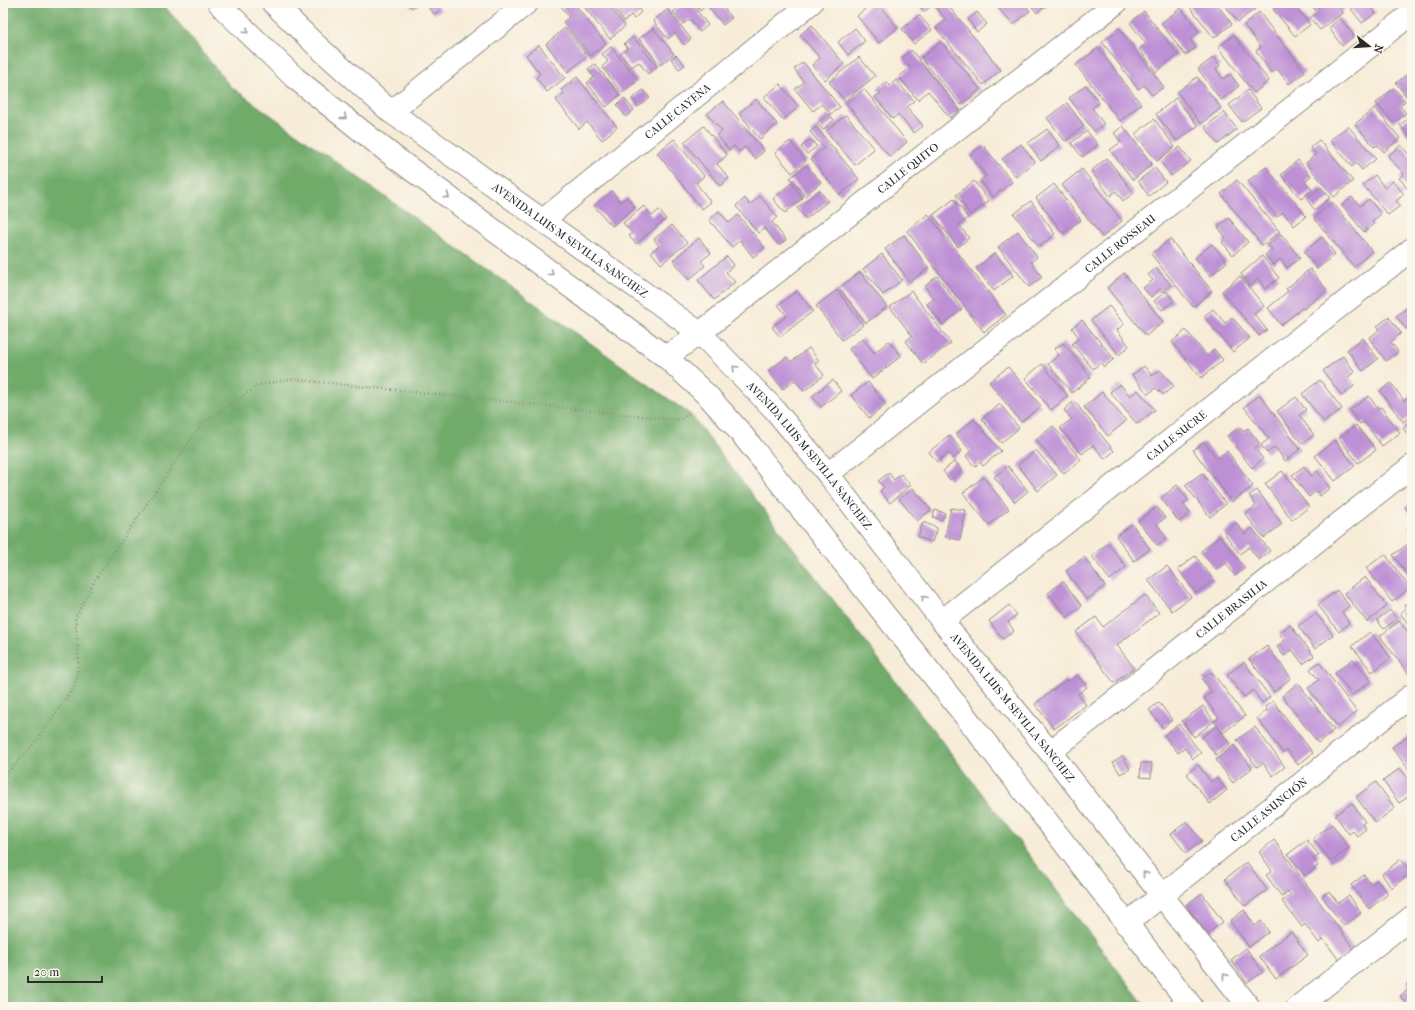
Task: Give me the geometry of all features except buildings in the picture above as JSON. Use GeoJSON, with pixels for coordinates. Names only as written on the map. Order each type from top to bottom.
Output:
{"type":"FeatureCollection","features":[{"type":"Feature","properties":{"kind":"street","name":"AVENIDA LUIS M SEVILLA SANCHEZ"},"geometry":{"type":"LineString","coordinates":[[273,3],[316,45],[391,112],[700,333],[774,409],[828,474],[942,621],[1050,752],[1249,1007]]}},
{"type":"Feature","properties":{"kind":"street"},"geometry":{"type":"LineString","coordinates":[[391,112],[527,3]]}},
{"type":"Feature","properties":{"kind":"street","name":"CALLE CAYENA"},"geometry":{"type":"LineString","coordinates":[[544,220],[812,3]]}},
{"type":"Feature","properties":{"kind":"street","name":"CALLE QUITO"},"geometry":{"type":"LineString","coordinates":[[666,357],[700,333],[1116,3]]}},
{"type":"Feature","properties":{"kind":"street"},"geometry":{"type":"LineString","coordinates":[[226,5],[295,78],[393,156],[666,357],[709,397],[745,439],[944,689],[1192,1007]]}},
{"type":"Feature","properties":{"kind":"street","name":"CALLE ROSSEAU"},"geometry":{"type":"LineString","coordinates":[[828,474],[1412,13]]}},
{"type":"Feature","properties":{"kind":"street","name":"CALLE SUCRE"},"geometry":{"type":"LineString","coordinates":[[942,621],[1412,249]]}},
{"type":"Feature","properties":{"kind":"street","name":"CALLE BRASILIA"},"geometry":{"type":"LineString","coordinates":[[1050,752],[1412,466]]}},
{"type":"Feature","properties":{"kind":"street","name":"CALLE ASUNCIÓN"},"geometry":{"type":"LineString","coordinates":[[1126,924],[1412,696]]}},
{"type":"Feature","properties":{"kind":"street"},"geometry":{"type":"LineString","coordinates":[[1298,1007],[1412,917]]}},
{"type":"Feature","properties":{"kind":"path"},"geometry":{"type":"LineString","coordinates":[[3,778],[37,740],[75,685],[79,658],[75,618],[95,580],[202,424],[259,385],[291,379],[680,420],[709,397]]}},
{"type":"Feature","properties":{"kind":"green space"},"geometry":{"type":"Polygon","coordinates":[[[3,3],[162,3],[230,86],[691,415],[1146,1007],[3,1007],[3,3]]]}}]}
